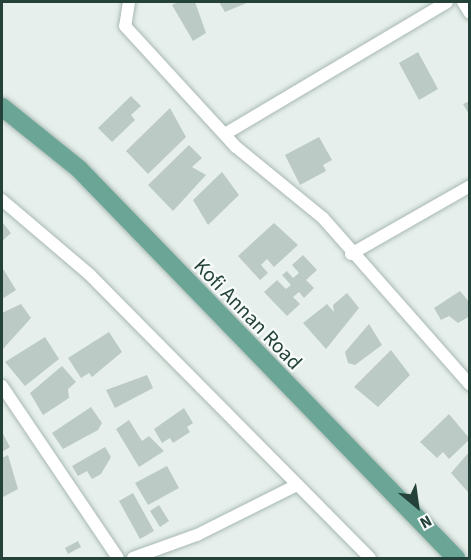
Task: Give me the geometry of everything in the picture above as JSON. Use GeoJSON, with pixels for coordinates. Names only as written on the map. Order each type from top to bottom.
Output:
{"type":"FeatureCollection","features":[{"type":"Feature","properties":{"kind":"main road","name":"Kofi Annan Road"},"geometry":{"type":"LineString","coordinates":[[2,107],[79,170],[456,558]]}},
{"type":"Feature","properties":{"kind":"street"},"geometry":{"type":"LineString","coordinates":[[129,2],[125,26],[225,134],[323,218],[351,254],[470,384]]}},
{"type":"Feature","properties":{"kind":"street"},"geometry":{"type":"LineString","coordinates":[[225,134],[447,2]]}},
{"type":"Feature","properties":{"kind":"street"},"geometry":{"type":"LineString","coordinates":[[463,2],[470,12]]}},
{"type":"Feature","properties":{"kind":"street"},"geometry":{"type":"LineString","coordinates":[[351,254],[470,186]]}},
{"type":"Feature","properties":{"kind":"street"},"geometry":{"type":"LineString","coordinates":[[2,200],[90,276],[370,558]]}},
{"type":"Feature","properties":{"kind":"street"},"geometry":{"type":"LineString","coordinates":[[2,386],[118,558]]}},
{"type":"Feature","properties":{"kind":"street"},"geometry":{"type":"LineString","coordinates":[[134,558],[197,535],[297,485]]}},
{"type":"Feature","properties":{"kind":"building"},"geometry":{"type":"Polygon","coordinates":[[[178,2],[195,2],[206,33],[193,41],[172,5],[178,2]]]}},
{"type":"Feature","properties":{"kind":"building"},"geometry":{"type":"Polygon","coordinates":[[[219,2],[249,2],[225,12],[219,2]]]}},
{"type":"Feature","properties":{"kind":"building"},"geometry":{"type":"Polygon","coordinates":[[[418,52],[438,89],[419,100],[399,63],[418,52]]]}},
{"type":"Feature","properties":{"kind":"building"},"geometry":{"type":"Polygon","coordinates":[[[131,96],[141,106],[131,115],[135,120],[112,142],[98,128],[131,96]]]}},
{"type":"Feature","properties":{"kind":"building"},"geometry":{"type":"Polygon","coordinates":[[[470,101],[470,116],[463,104],[470,101]]]}},
{"type":"Feature","properties":{"kind":"building"},"geometry":{"type":"Polygon","coordinates":[[[170,108],[186,137],[148,174],[126,151],[170,108]]]}},
{"type":"Feature","properties":{"kind":"building"},"geometry":{"type":"Polygon","coordinates":[[[319,137],[332,160],[323,165],[326,171],[300,185],[285,155],[319,137]]]}},
{"type":"Feature","properties":{"kind":"building"},"geometry":{"type":"Polygon","coordinates":[[[189,145],[202,158],[192,167],[206,175],[173,211],[148,185],[189,145]]]}},
{"type":"Feature","properties":{"kind":"building"},"geometry":{"type":"Polygon","coordinates":[[[222,172],[239,195],[208,225],[193,200],[222,172]]]}},
{"type":"Feature","properties":{"kind":"building"},"geometry":{"type":"Polygon","coordinates":[[[2,222],[11,233],[2,241],[2,222]]]}},
{"type":"Feature","properties":{"kind":"building"},"geometry":{"type":"Polygon","coordinates":[[[274,223],[298,245],[274,267],[267,259],[261,265],[268,273],[260,280],[238,256],[274,223]]]}},
{"type":"Feature","properties":{"kind":"building"},"geometry":{"type":"Polygon","coordinates":[[[303,255],[317,270],[306,280],[314,288],[304,298],[299,292],[293,297],[300,304],[287,316],[264,292],[277,280],[286,289],[291,285],[282,275],[287,271],[293,278],[299,273],[292,265],[303,255]]]}},
{"type":"Feature","properties":{"kind":"building"},"geometry":{"type":"Polygon","coordinates":[[[2,267],[16,290],[2,299],[2,267]]]}},
{"type":"Feature","properties":{"kind":"building"},"geometry":{"type":"Polygon","coordinates":[[[460,291],[470,303],[470,316],[458,323],[449,316],[441,320],[434,308],[460,291]]]}},
{"type":"Feature","properties":{"kind":"building"},"geometry":{"type":"Polygon","coordinates":[[[347,293],[359,308],[326,349],[303,323],[327,304],[334,312],[333,305],[347,293]]]}},
{"type":"Feature","properties":{"kind":"building"},"geometry":{"type":"Polygon","coordinates":[[[21,304],[31,318],[2,350],[2,313],[21,304]]]}},
{"type":"Feature","properties":{"kind":"building"},"geometry":{"type":"Polygon","coordinates":[[[369,324],[382,345],[355,365],[348,363],[345,352],[369,324]]]}},
{"type":"Feature","properties":{"kind":"building"},"geometry":{"type":"Polygon","coordinates":[[[109,332],[122,352],[92,377],[89,373],[81,378],[68,358],[109,332]]]}},
{"type":"Feature","properties":{"kind":"building"},"geometry":{"type":"Polygon","coordinates":[[[45,337],[59,359],[25,386],[5,362],[45,337]]]}},
{"type":"Feature","properties":{"kind":"building"},"geometry":{"type":"Polygon","coordinates":[[[391,350],[410,375],[378,407],[354,387],[391,350]]]}},
{"type":"Feature","properties":{"kind":"building"},"geometry":{"type":"Polygon","coordinates":[[[62,366],[76,382],[68,389],[69,398],[43,415],[30,393],[62,366]]]}},
{"type":"Feature","properties":{"kind":"building"},"geometry":{"type":"Polygon","coordinates":[[[147,375],[153,388],[115,408],[106,390],[147,375]]]}},
{"type":"Feature","properties":{"kind":"building"},"geometry":{"type":"Polygon","coordinates":[[[91,407],[102,423],[98,430],[63,449],[52,433],[91,407]]]}},
{"type":"Feature","properties":{"kind":"building"},"geometry":{"type":"Polygon","coordinates":[[[184,408],[193,423],[187,427],[190,432],[173,443],[170,438],[162,443],[154,429],[184,408]]]}},
{"type":"Feature","properties":{"kind":"building"},"geometry":{"type":"Polygon","coordinates":[[[449,414],[470,439],[449,459],[443,452],[437,458],[420,442],[449,414]]]}},
{"type":"Feature","properties":{"kind":"building"},"geometry":{"type":"Polygon","coordinates":[[[129,420],[142,441],[149,436],[164,451],[139,467],[116,429],[129,420]]]}},
{"type":"Feature","properties":{"kind":"building"},"geometry":{"type":"Polygon","coordinates":[[[2,432],[10,447],[2,452],[2,432]]]}},
{"type":"Feature","properties":{"kind":"building"},"geometry":{"type":"Polygon","coordinates":[[[105,447],[111,457],[101,474],[92,479],[87,471],[78,476],[72,466],[105,447]]]}},
{"type":"Feature","properties":{"kind":"building"},"geometry":{"type":"Polygon","coordinates":[[[470,451],[470,491],[468,492],[451,473],[470,451]]]}},
{"type":"Feature","properties":{"kind":"building"},"geometry":{"type":"Polygon","coordinates":[[[8,455],[18,489],[3,497],[2,458],[8,455]]]}},
{"type":"Feature","properties":{"kind":"building"},"geometry":{"type":"Polygon","coordinates":[[[167,466],[179,488],[148,505],[135,483],[167,466]]]}},
{"type":"Feature","properties":{"kind":"building"},"geometry":{"type":"Polygon","coordinates":[[[133,493],[154,531],[140,539],[119,501],[133,493]]]}},
{"type":"Feature","properties":{"kind":"building"},"geometry":{"type":"Polygon","coordinates":[[[159,505],[169,521],[160,527],[150,511],[159,505]]]}},
{"type":"Feature","properties":{"kind":"building"},"geometry":{"type":"Polygon","coordinates":[[[78,541],[81,547],[68,554],[65,548],[78,541]]]}}]}
